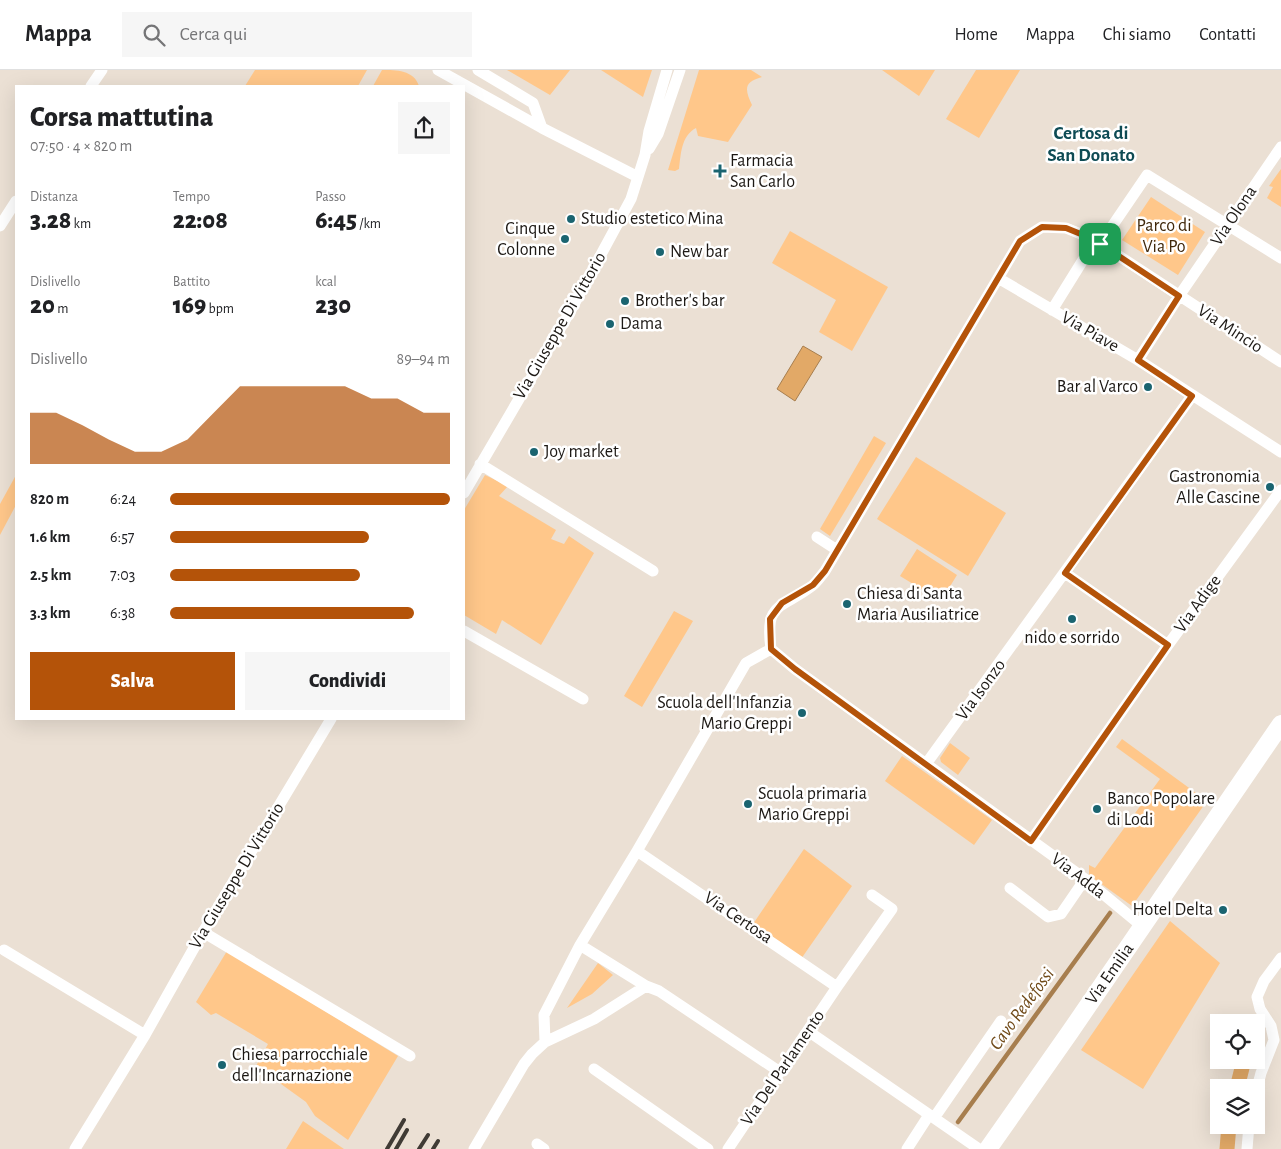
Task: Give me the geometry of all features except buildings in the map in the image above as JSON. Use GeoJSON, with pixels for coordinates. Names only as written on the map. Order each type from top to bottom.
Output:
{"type":"FeatureCollection","features":[{"type":"Feature","properties":{"kind":"main road","name":"Via Emilia"},"geometry":{"type":"LineString","coordinates":[[988,1149],[1143,927],[1281,724]]}},
{"type":"Feature","properties":{"kind":"street"},"geometry":{"type":"LineString","coordinates":[[92,85],[102,70]]}},
{"type":"Feature","properties":{"kind":"street"},"geometry":{"type":"LineString","coordinates":[[438,70],[542,128],[638,177]]}},
{"type":"Feature","properties":{"kind":"street"},"geometry":{"type":"LineString","coordinates":[[458,81],[463,70]]}},
{"type":"Feature","properties":{"kind":"street"},"geometry":{"type":"LineString","coordinates":[[478,70],[533,103],[542,128]]}},
{"type":"Feature","properties":{"kind":"street","name":"Via Giuseppe Di Vittorio"},"geometry":{"type":"LineString","coordinates":[[465,491],[570,310],[631,199],[645,155],[649,130],[667,70]]}},
{"type":"Feature","properties":{"kind":"street","name":"Via Giuseppe Di Vittorio"},"geometry":{"type":"LineString","coordinates":[[645,155],[658,134],[680,70]]}},
{"type":"Feature","properties":{"kind":"street","name":"Via Olona"},"geometry":{"type":"LineString","coordinates":[[1138,360],[1179,296],[1281,147]]}},
{"type":"Feature","properties":{"kind":"street"},"geometry":{"type":"LineString","coordinates":[[1100,244],[1147,175],[1281,258]]}},
{"type":"Feature","properties":{"kind":"street"},"geometry":{"type":"LineString","coordinates":[[0,226],[15,203]]}},
{"type":"Feature","properties":{"kind":"street","name":"Via Mincio"},"geometry":{"type":"LineString","coordinates":[[771,649],[770,619],[782,603],[813,585],[825,571],[1020,241],[1042,227],[1066,228],[1093,239],[1281,362]]}},
{"type":"Feature","properties":{"kind":"street"},"geometry":{"type":"LineString","coordinates":[[1052,310],[1083,260]]}},
{"type":"Feature","properties":{"kind":"street","name":"Via Piave"},"geometry":{"type":"LineString","coordinates":[[998,278],[1138,360],[1192,396],[1280,448]]}},
{"type":"Feature","properties":{"kind":"street","name":"Via Isonzo"},"geometry":{"type":"LineString","coordinates":[[926,764],[1192,396]]}},
{"type":"Feature","properties":{"kind":"street"},"geometry":{"type":"LineString","coordinates":[[480,464],[653,571]]}},
{"type":"Feature","properties":{"kind":"street","name":"Via Adige"},"geometry":{"type":"LineString","coordinates":[[1031,841],[1168,645],[1281,490]]}},
{"type":"Feature","properties":{"kind":"street"},"geometry":{"type":"LineString","coordinates":[[817,538],[837,550]]}},
{"type":"Feature","properties":{"kind":"street"},"geometry":{"type":"LineString","coordinates":[[1065,573],[1168,645]]}},
{"type":"Feature","properties":{"kind":"street"},"geometry":{"type":"LineString","coordinates":[[465,632],[583,699]]}},
{"type":"Feature","properties":{"kind":"street"},"geometry":{"type":"LineString","coordinates":[[545,1042],[544,1015],[580,945],[746,663],[771,649]]}},
{"type":"Feature","properties":{"kind":"street","name":"Via Adda"},"geometry":{"type":"LineString","coordinates":[[771,649],[795,669],[1085,880],[1143,927]]}},
{"type":"Feature","properties":{"kind":"street","name":"Via Giuseppe Di Vittorio"},"geometry":{"type":"LineString","coordinates":[[75,1149],[145,1035],[203,932],[330,720]]}},
{"type":"Feature","properties":{"kind":"street","name":"Via Certosa"},"geometry":{"type":"LineString","coordinates":[[637,851],[659,864],[837,987]]}},
{"type":"Feature","properties":{"kind":"street"},"geometry":{"type":"LineString","coordinates":[[1010,888],[1048,917],[1061,914],[1085,880]]}},
{"type":"Feature","properties":{"kind":"street","name":"Via Del Parlamento"},"geometry":{"type":"LineString","coordinates":[[728,1149],[892,909],[872,895]]}},
{"type":"Feature","properties":{"kind":"street"},"geometry":{"type":"LineString","coordinates":[[203,932],[410,1056]]}},
{"type":"Feature","properties":{"kind":"street"},"geometry":{"type":"LineString","coordinates":[[580,945],[646,986],[659,991],[780,1072]]}},
{"type":"Feature","properties":{"kind":"street"},"geometry":{"type":"LineString","coordinates":[[4,950],[145,1035]]}},
{"type":"Feature","properties":{"kind":"street"},"geometry":{"type":"LineString","coordinates":[[1259,1079],[1274,1040],[1271,1026],[1260,1009],[1258,1002],[1259,990],[1281,958]]}},
{"type":"Feature","properties":{"kind":"street"},"geometry":{"type":"LineString","coordinates":[[474,1149],[524,1064],[532,1054],[545,1042],[594,1020],[646,986]]}},
{"type":"Feature","properties":{"kind":"street"},"geometry":{"type":"LineString","coordinates":[[907,1149],[1001,1020]]}},
{"type":"Feature","properties":{"kind":"street"},"geometry":{"type":"LineString","coordinates":[[808,1031],[979,1149]]}},
{"type":"Feature","properties":{"kind":"street"},"geometry":{"type":"LineString","coordinates":[[594,1069],[708,1149]]}},
{"type":"Feature","properties":{"kind":"street"},"geometry":{"type":"LineString","coordinates":[[1247,1149],[1248,1134]]}},
{"type":"Feature","properties":{"kind":"green space"},"geometry":{"type":"Polygon","coordinates":[[[255,70],[367,70],[359,85],[246,85],[255,70]]]}},
{"type":"Feature","properties":{"kind":"green space"},"geometry":{"type":"Polygon","coordinates":[[[382,70],[399,71],[409,74],[419,85],[374,85],[382,70]]]}},
{"type":"Feature","properties":{"kind":"green space"},"geometry":{"type":"Polygon","coordinates":[[[507,70],[570,70],[550,95],[507,70]]]}},
{"type":"Feature","properties":{"kind":"green space"},"geometry":{"type":"Polygon","coordinates":[[[601,70],[652,70],[643,97],[601,70]]]}},
{"type":"Feature","properties":{"kind":"green space"},"geometry":{"type":"Polygon","coordinates":[[[699,70],[751,70],[762,77],[751,81],[747,87],[752,105],[728,142],[698,136],[696,128],[687,136],[681,152],[679,169],[675,171],[668,170],[699,70]]]}},
{"type":"Feature","properties":{"kind":"green space"},"geometry":{"type":"Polygon","coordinates":[[[882,70],[935,70],[919,96],[882,70]]]}},
{"type":"Feature","properties":{"kind":"green space"},"geometry":{"type":"Polygon","coordinates":[[[976,70],[1020,70],[979,138],[946,119],[976,70]]]}},
{"type":"Feature","properties":{"kind":"green space"},"geometry":{"type":"Polygon","coordinates":[[[1281,169],[1281,207],[1267,198],[1273,187],[1269,186],[1281,169]]]}},
{"type":"Feature","properties":{"kind":"green space","name":"Parco di Via Po"},"geometry":{"type":"Polygon","coordinates":[[[1151,197],[1205,232],[1178,275],[1122,240],[1151,197]]]}},
{"type":"Feature","properties":{"kind":"green space"},"geometry":{"type":"Polygon","coordinates":[[[790,231],[888,287],[852,351],[819,332],[836,300],[772,263],[790,231]]]}},
{"type":"Feature","properties":{"kind":"green space"},"geometry":{"type":"Polygon","coordinates":[[[874,436],[886,443],[830,536],[820,529],[874,436]]]}},
{"type":"Feature","properties":{"kind":"green space"},"geometry":{"type":"Polygon","coordinates":[[[916,457],[1006,513],[968,576],[877,519],[916,457]]]}},
{"type":"Feature","properties":{"kind":"green space"},"geometry":{"type":"Polygon","coordinates":[[[485,475],[508,486],[499,496],[556,530],[551,539],[564,544],[569,536],[594,553],[541,645],[502,620],[496,634],[465,616],[465,508],[485,475]]]}},
{"type":"Feature","properties":{"kind":"green space"},"geometry":{"type":"Polygon","coordinates":[[[15,477],[15,507],[0,535],[0,504],[15,477]]]}},
{"type":"Feature","properties":{"kind":"green space"},"geometry":{"type":"Polygon","coordinates":[[[917,549],[957,575],[941,601],[900,576],[917,549]]]}},
{"type":"Feature","properties":{"kind":"green space"},"geometry":{"type":"Polygon","coordinates":[[[674,611],[693,621],[642,707],[624,696],[674,611]]]}},
{"type":"Feature","properties":{"kind":"green space"},"geometry":{"type":"Polygon","coordinates":[[[1122,739],[1207,801],[1132,906],[1089,875],[1089,865],[1095,868],[1160,779],[1116,747],[1122,739]]]}},
{"type":"Feature","properties":{"kind":"green space"},"geometry":{"type":"Polygon","coordinates":[[[950,743],[970,758],[958,775],[941,762],[940,758],[950,743]]]}},
{"type":"Feature","properties":{"kind":"green space"},"geometry":{"type":"Polygon","coordinates":[[[902,756],[992,820],[974,845],[885,781],[902,756]]]}},
{"type":"Feature","properties":{"kind":"green space"},"geometry":{"type":"Polygon","coordinates":[[[804,849],[852,886],[801,959],[753,924],[804,849]]]}},
{"type":"Feature","properties":{"kind":"green space"},"geometry":{"type":"Polygon","coordinates":[[[1170,921],[1220,963],[1143,1089],[1081,1050],[1170,921]]]}},
{"type":"Feature","properties":{"kind":"green space"},"geometry":{"type":"Polygon","coordinates":[[[227,951],[398,1056],[348,1140],[315,1116],[306,1102],[256,1066],[268,1044],[216,1013],[211,1015],[196,1002],[227,951]]]}},
{"type":"Feature","properties":{"kind":"green space"},"geometry":{"type":"Polygon","coordinates":[[[598,963],[613,975],[592,994],[567,1008],[598,963]]]}},
{"type":"Feature","properties":{"kind":"green space"},"geometry":{"type":"Polygon","coordinates":[[[303,1121],[344,1149],[286,1149],[303,1121]]]}},
{"type":"Feature","properties":{"kind":"shaded area"},"geometry":{"type":"Polygon","coordinates":[[[803,346],[822,357],[795,401],[777,389],[803,346]]]}},
{"type":"Feature","properties":{"kind":"waterway","name":"Cavo Redefossi"},"geometry":{"type":"LineString","coordinates":[[958,1122],[1110,913]]}},
{"type":"Feature","properties":{"kind":"waterway"},"geometry":{"type":"LineString","coordinates":[[1239,1079],[1242,1069]]}},
{"type":"Feature","properties":{"kind":"waterway"},"geometry":{"type":"LineString","coordinates":[[1227,1149],[1228,1134]]}},
{"type":"Feature","properties":{"kind":"railway"},"geometry":{"type":"LineString","coordinates":[[387,1149],[404,1120]]}},
{"type":"Feature","properties":{"kind":"railway"},"geometry":{"type":"LineString","coordinates":[[396,1149],[407,1130]]}},
{"type":"Feature","properties":{"kind":"railway"},"geometry":{"type":"LineString","coordinates":[[419,1149],[428,1135]]}},
{"type":"Feature","properties":{"kind":"railway"},"geometry":{"type":"LineString","coordinates":[[433,1149],[438,1141]]}},
{"type":"Feature","properties":{"kind":"place","name":"Farmacia San Carlo"},"geometry":{"type":"Point","coordinates":[720,171]}},
{"type":"Feature","properties":{"kind":"place","name":"Studio estetico Mina"},"geometry":{"type":"Point","coordinates":[571,219]}},
{"type":"Feature","properties":{"kind":"place","name":"Cinque Colonne"},"geometry":{"type":"Point","coordinates":[565,239]}},
{"type":"Feature","properties":{"kind":"place","name":"New bar"},"geometry":{"type":"Point","coordinates":[660,252]}},
{"type":"Feature","properties":{"kind":"place","name":"Brother's bar"},"geometry":{"type":"Point","coordinates":[625,301]}},
{"type":"Feature","properties":{"kind":"place","name":"Dama"},"geometry":{"type":"Point","coordinates":[610,324]}},
{"type":"Feature","properties":{"kind":"place","name":"Bar al Varco"},"geometry":{"type":"Point","coordinates":[1148,387]}},
{"type":"Feature","properties":{"kind":"place","name":"Joy market"},"geometry":{"type":"Point","coordinates":[534,452]}},
{"type":"Feature","properties":{"kind":"place","name":"Gastronomia Alle Cascine"},"geometry":{"type":"Point","coordinates":[1270,487]}},
{"type":"Feature","properties":{"kind":"place","name":"Chiesa di Santa Maria Ausiliatrice"},"geometry":{"type":"Point","coordinates":[847,604]}},
{"type":"Feature","properties":{"kind":"place","name":"nido e sorrido"},"geometry":{"type":"Point","coordinates":[1072,619]}},
{"type":"Feature","properties":{"kind":"place","name":"Scuola dell'Infanzia Mario Greppi"},"geometry":{"type":"Point","coordinates":[802,713]}},
{"type":"Feature","properties":{"kind":"place","name":"Scuola primaria Mario Greppi"},"geometry":{"type":"Point","coordinates":[748,804]}},
{"type":"Feature","properties":{"kind":"place","name":"Banco Popolare di Lodi"},"geometry":{"type":"Point","coordinates":[1097,809]}},
{"type":"Feature","properties":{"kind":"place","name":"Hotel Delta"},"geometry":{"type":"Point","coordinates":[1223,910]}},
{"type":"Feature","properties":{"kind":"place","name":"Chiesa parrocchiale dell'Incarnazione"},"geometry":{"type":"Point","coordinates":[222,1065]}},
{"type":"Feature","properties":{"kind":"district","name":"Certosa di San Donato"},"geometry":{"type":"Point","coordinates":[1091,144]}},
{"type":"Feature","properties":{"kind":"route"},"geometry":{"type":"LineString","coordinates":[[1042,227],[1066,228],[1093,239],[1100,244],[1179,296],[1138,360],[1192,396],[1065,573],[1168,645],[1031,841],[795,669],[771,649],[769,637],[770,619],[782,603],[813,585],[825,571],[1020,241],[1042,227]]}}]}
